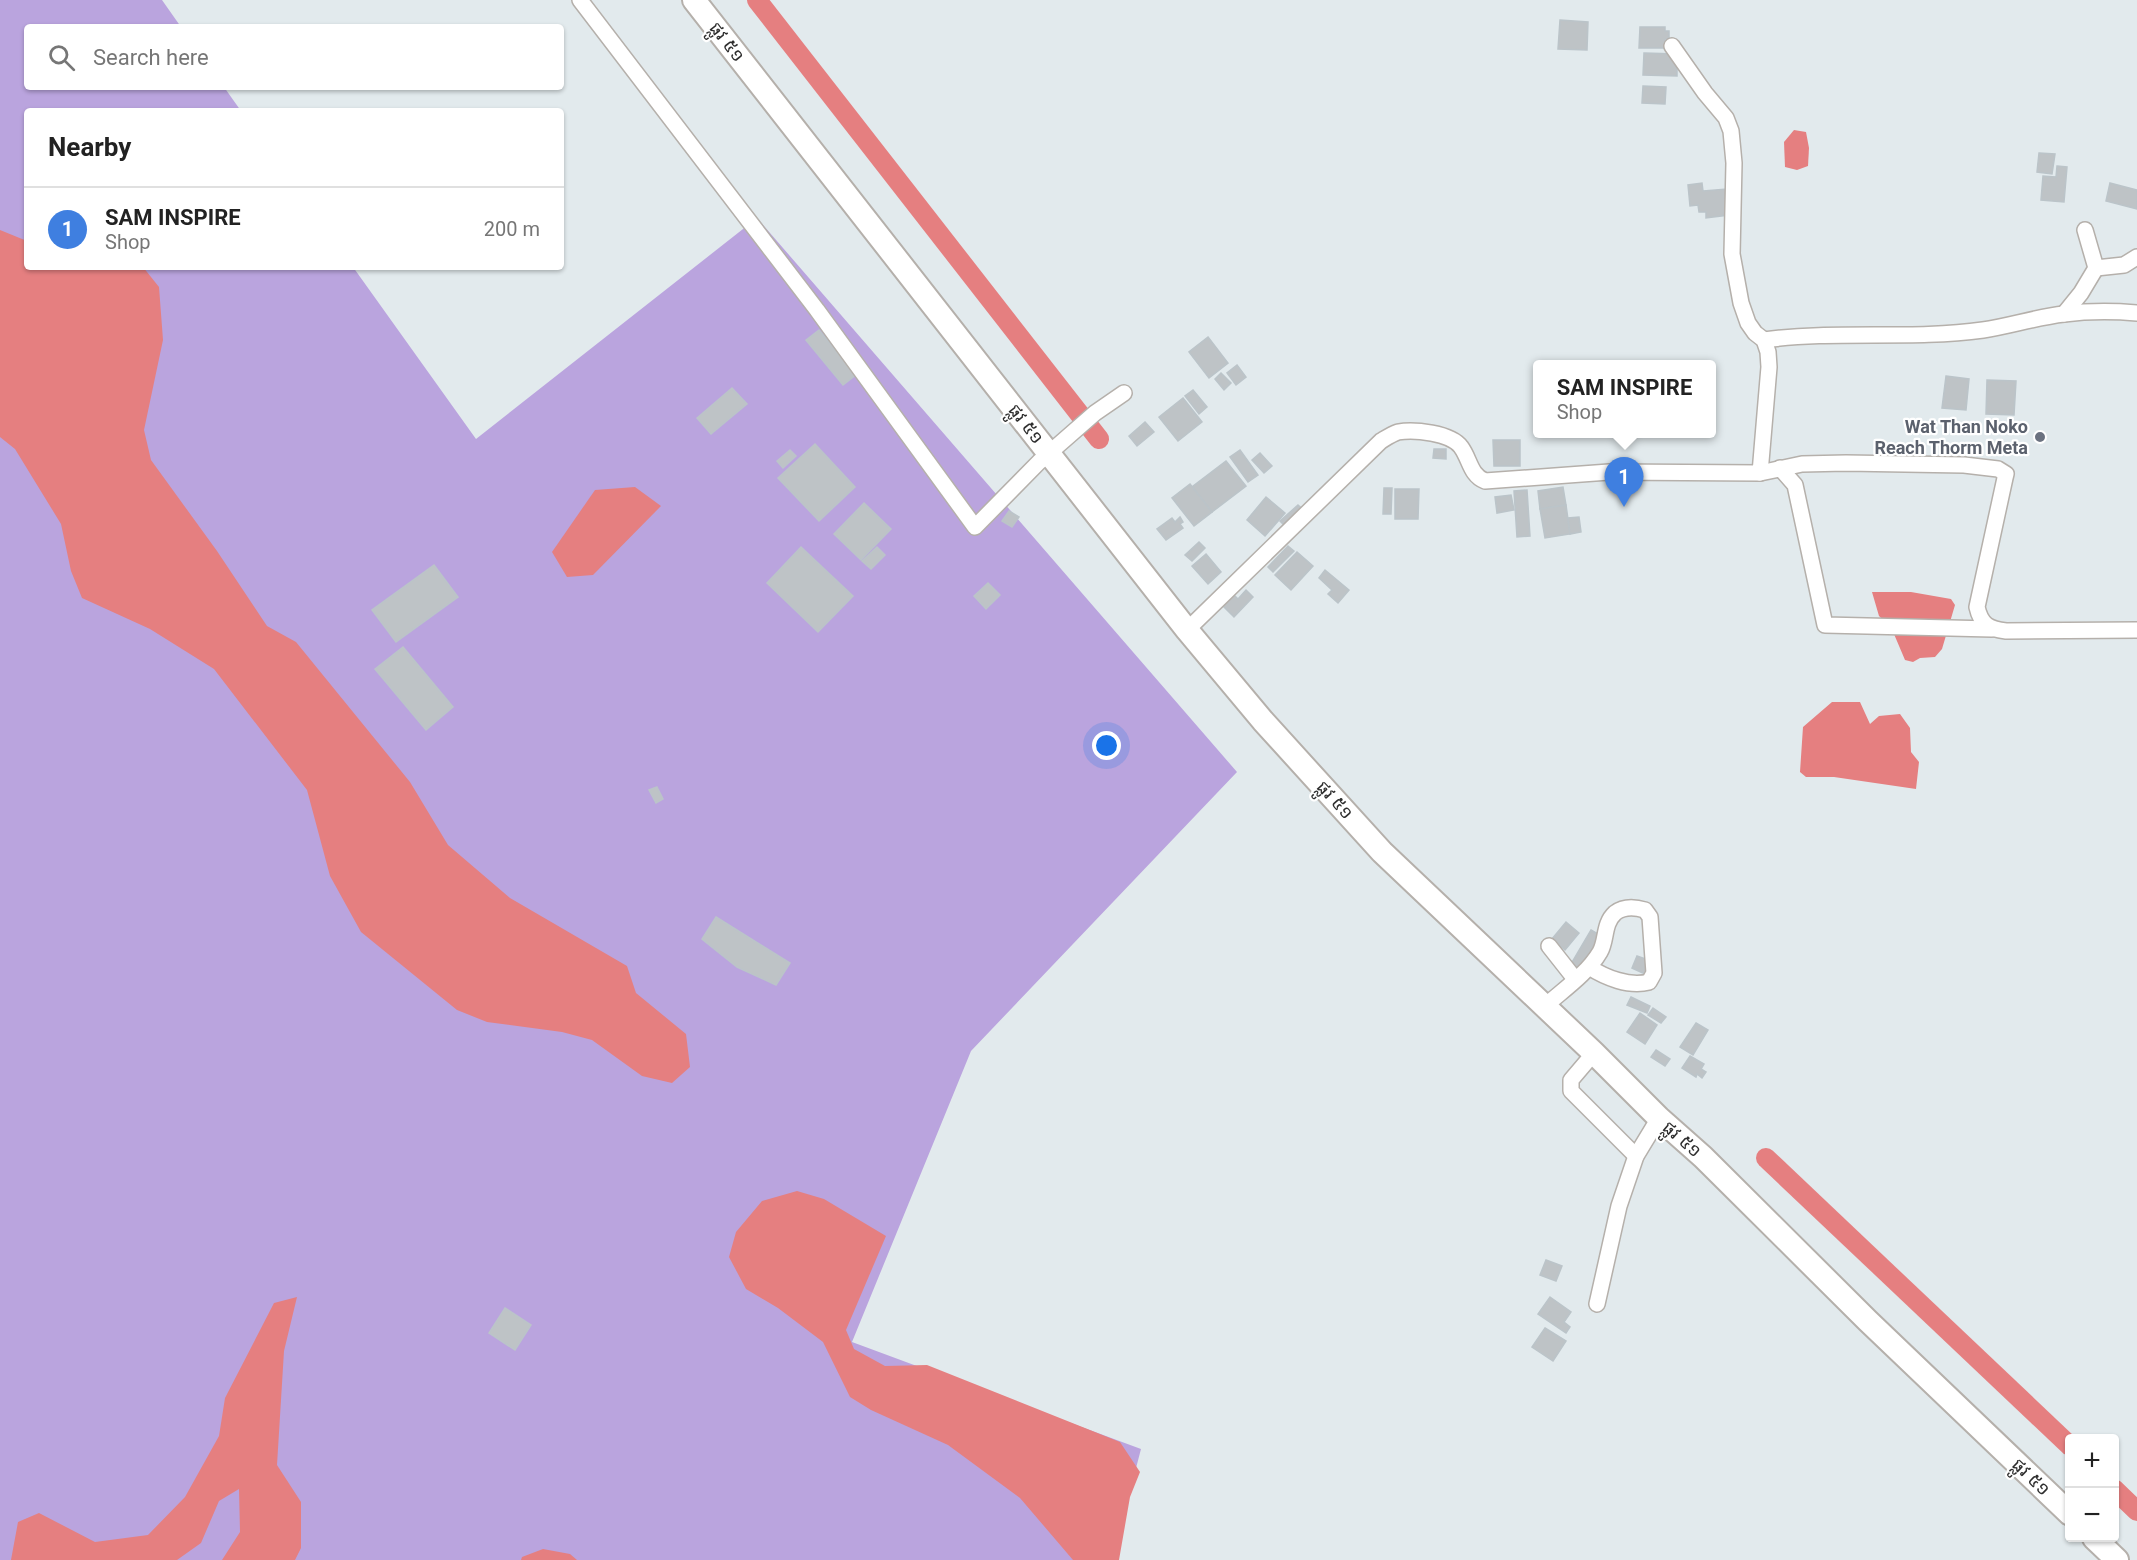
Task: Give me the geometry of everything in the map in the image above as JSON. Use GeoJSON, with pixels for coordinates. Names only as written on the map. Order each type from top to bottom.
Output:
{"type":"FeatureCollection","features":[{"type":"Feature","properties":{"kind":"main road","name":"ផ្លូវ ៥១"},"geometry":{"type":"LineString","coordinates":[[694,0],[1044,457],[1263,722],[1382,852],[1544,1007],[1588,1061],[1654,1127],[1703,1157],[1868,1321],[2065,1509]]}},
{"type":"Feature","properties":{"kind":"main road"},"geometry":{"type":"LineString","coordinates":[[2098,1542],[2118,1560]]}},
{"type":"Feature","properties":{"kind":"street"},"geometry":{"type":"LineString","coordinates":[[580,0],[817,310],[975,527],[1044,457],[1095,413],[1124,393]]}},
{"type":"Feature","properties":{"kind":"street"},"geometry":{"type":"LineString","coordinates":[[1672,46],[1704,93],[1726,118],[1731,132],[1734,163],[1732,254],[1741,303],[1748,323],[1764,340],[1770,360],[1760,473]]}},
{"type":"Feature","properties":{"kind":"street"},"geometry":{"type":"LineString","coordinates":[[2064,314],[2081,293],[2096,268],[2085,230]]}},
{"type":"Feature","properties":{"kind":"street"},"geometry":{"type":"LineString","coordinates":[[2096,268],[2124,265],[2137,258]]}},
{"type":"Feature","properties":{"kind":"street"},"geometry":{"type":"LineString","coordinates":[[1764,340],[1791,336],[1884,336],[1983,330],[2064,314],[2111,311],[2137,313]]}},
{"type":"Feature","properties":{"kind":"street"},"geometry":{"type":"LineString","coordinates":[[1187,630],[1381,441],[1396,433],[1428,432],[1460,444],[1475,475],[1485,481],[1609,472],[1760,473],[1802,464],[1964,465],[2004,471],[2005,478],[1977,607],[1982,622],[1994,629]]}},
{"type":"Feature","properties":{"kind":"street"},"geometry":{"type":"LineString","coordinates":[[1780,468],[1795,485],[1825,625],[2137,630]]}},
{"type":"Feature","properties":{"kind":"street"},"geometry":{"type":"LineString","coordinates":[[1544,1007],[1575,980],[1601,950],[1606,927],[1616,912],[1630,907],[1645,910],[1650,917],[1654,973],[1649,982],[1629,983],[1588,967]]}},
{"type":"Feature","properties":{"kind":"street"},"geometry":{"type":"LineString","coordinates":[[1549,946],[1575,980]]}},
{"type":"Feature","properties":{"kind":"street"},"geometry":{"type":"LineString","coordinates":[[1588,1061],[1571,1080],[1571,1090],[1638,1153]]}},
{"type":"Feature","properties":{"kind":"street"},"geometry":{"type":"LineString","coordinates":[[1597,1304],[1612,1231],[1638,1153],[1654,1127]]}},
{"type":"Feature","properties":{"kind":"shaded area"},"geometry":{"type":"Polygon","coordinates":[[[0,0],[162,0],[179,24],[24,24],[24,90],[226,90],[239,108],[24,108],[24,270],[355,270],[476,439],[757,218],[1237,772],[971,1051],[852,1342],[1141,1449],[1112,1560],[0,1560],[0,0]]]}},
{"type":"Feature","properties":{"kind":"shaded area"},"geometry":{"type":"Polygon","coordinates":[[[1794,130],[1806,132],[1809,148],[1808,166],[1797,170],[1785,167],[1784,142],[1794,130]]]}},
{"type":"Feature","properties":{"kind":"shaded area"},"geometry":{"type":"Polygon","coordinates":[[[0,230],[24,240],[24,270],[145,270],[159,287],[163,340],[144,430],[151,460],[217,551],[267,626],[296,642],[410,782],[448,845],[510,898],[627,966],[636,993],[686,1034],[690,1067],[672,1083],[642,1076],[592,1040],[562,1032],[487,1022],[457,1010],[361,932],[330,876],[307,790],[214,669],[150,629],[82,598],[71,571],[61,524],[15,449],[0,437],[0,230]]]}},
{"type":"Feature","properties":{"kind":"shaded area"},"geometry":{"type":"Polygon","coordinates":[[[635,487],[661,506],[593,575],[567,577],[552,552],[595,490],[635,487]]]}},
{"type":"Feature","properties":{"kind":"shaded area"},"geometry":{"type":"Polygon","coordinates":[[[1872,592],[1911,592],[1951,599],[1955,605],[1942,649],[1935,657],[1920,658],[1913,662],[1905,660],[1891,627],[1879,616],[1872,592]]]}},
{"type":"Feature","properties":{"kind":"shaded area"},"geometry":{"type":"Polygon","coordinates":[[[1832,702],[1860,702],[1870,724],[1879,716],[1900,714],[1910,728],[1911,752],[1919,762],[1916,789],[1834,777],[1806,777],[1800,772],[1803,727],[1832,702]]]}},
{"type":"Feature","properties":{"kind":"shaded area"},"geometry":{"type":"Polygon","coordinates":[[[797,1191],[824,1199],[886,1236],[846,1330],[854,1349],[885,1366],[927,1365],[1120,1442],[1140,1472],[1130,1497],[1119,1560],[1073,1560],[1020,1498],[948,1445],[871,1410],[850,1397],[823,1342],[778,1308],[746,1289],[729,1257],[736,1232],[762,1201],[797,1191]]]}},
{"type":"Feature","properties":{"kind":"shaded area"},"geometry":{"type":"Polygon","coordinates":[[[297,1297],[284,1351],[277,1465],[301,1502],[301,1548],[295,1560],[222,1560],[240,1532],[239,1489],[219,1501],[201,1543],[177,1560],[11,1560],[18,1522],[39,1513],[95,1542],[148,1535],[185,1497],[219,1436],[225,1398],[274,1303],[297,1297]]]}},
{"type":"Feature","properties":{"kind":"shaded area"},"geometry":{"type":"Polygon","coordinates":[[[543,1549],[570,1554],[577,1560],[521,1560],[522,1557],[543,1549]]]}},
{"type":"Feature","properties":{"kind":"building"},"geometry":{"type":"Polygon","coordinates":[[[1560,20],[1588,22],[1587,50],[1558,49],[1560,20]]]}},
{"type":"Feature","properties":{"kind":"building"},"geometry":{"type":"Polygon","coordinates":[[[1640,27],[1665,27],[1665,31],[1669,31],[1669,39],[1665,39],[1665,48],[1639,48],[1640,27]]]}},
{"type":"Feature","properties":{"kind":"building"},"geometry":{"type":"Polygon","coordinates":[[[1644,53],[1677,54],[1677,76],[1643,75],[1644,53]]]}},
{"type":"Feature","properties":{"kind":"building"},"geometry":{"type":"Polygon","coordinates":[[[1643,86],[1666,87],[1665,104],[1642,103],[1643,86]]]}},
{"type":"Feature","properties":{"kind":"building"},"geometry":{"type":"Polygon","coordinates":[[[2039,153],[2055,154],[2052,174],[2037,172],[2039,153]]]}},
{"type":"Feature","properties":{"kind":"building"},"geometry":{"type":"Polygon","coordinates":[[[2057,166],[2067,167],[2064,202],[2041,200],[2043,176],[2056,177],[2057,166]]]}},
{"type":"Feature","properties":{"kind":"building"},"geometry":{"type":"Polygon","coordinates":[[[1702,183],[1703,191],[1727,189],[1729,215],[1706,218],[1706,212],[1699,212],[1698,205],[1690,206],[1688,185],[1702,183]]]}},
{"type":"Feature","properties":{"kind":"building"},"geometry":{"type":"Polygon","coordinates":[[[2110,183],[2137,190],[2137,209],[2106,201],[2110,183]]]}},
{"type":"Feature","properties":{"kind":"building"},"geometry":{"type":"Polygon","coordinates":[[[819,330],[856,375],[843,385],[806,340],[819,330]]]}},
{"type":"Feature","properties":{"kind":"building"},"geometry":{"type":"Polygon","coordinates":[[[1208,337],[1228,363],[1209,378],[1189,352],[1208,337]]]}},
{"type":"Feature","properties":{"kind":"building"},"geometry":{"type":"Polygon","coordinates":[[[1237,365],[1246,377],[1236,385],[1227,373],[1237,365]]]}},
{"type":"Feature","properties":{"kind":"building"},"geometry":{"type":"Polygon","coordinates":[[[1221,373],[1231,383],[1224,390],[1215,379],[1221,373]]]}},
{"type":"Feature","properties":{"kind":"building"},"geometry":{"type":"Polygon","coordinates":[[[1946,376],[1969,379],[1966,410],[1942,408],[1946,376]]]}},
{"type":"Feature","properties":{"kind":"building"},"geometry":{"type":"Polygon","coordinates":[[[1987,380],[2016,381],[2014,415],[1986,414],[1987,380]]]}},
{"type":"Feature","properties":{"kind":"building"},"geometry":{"type":"Polygon","coordinates":[[[732,388],[747,404],[711,434],[697,418],[732,388]]]}},
{"type":"Feature","properties":{"kind":"building"},"geometry":{"type":"Polygon","coordinates":[[[1193,390],[1207,407],[1199,414],[1185,396],[1193,390]]]}},
{"type":"Feature","properties":{"kind":"building"},"geometry":{"type":"Polygon","coordinates":[[[1183,398],[1202,422],[1178,441],[1159,417],[1183,398]]]}},
{"type":"Feature","properties":{"kind":"building"},"geometry":{"type":"Polygon","coordinates":[[[1145,422],[1154,432],[1137,446],[1129,436],[1145,422]]]}},
{"type":"Feature","properties":{"kind":"building"},"geometry":{"type":"Polygon","coordinates":[[[1493,440],[1520,440],[1520,466],[1494,466],[1493,440]]]}},
{"type":"Feature","properties":{"kind":"building"},"geometry":{"type":"Polygon","coordinates":[[[815,444],[855,487],[819,521],[778,478],[815,444]]]}},
{"type":"Feature","properties":{"kind":"building"},"geometry":{"type":"Polygon","coordinates":[[[1434,449],[1446,449],[1446,459],[1433,458],[1434,449]]]}},
{"type":"Feature","properties":{"kind":"building"},"geometry":{"type":"Polygon","coordinates":[[[790,450],[796,456],[783,468],[777,461],[790,450]]]}},
{"type":"Feature","properties":{"kind":"building"},"geometry":{"type":"Polygon","coordinates":[[[1240,450],[1258,475],[1248,482],[1230,457],[1240,450]]]}},
{"type":"Feature","properties":{"kind":"building"},"geometry":{"type":"Polygon","coordinates":[[[1260,453],[1272,466],[1264,473],[1252,460],[1260,453]]]}},
{"type":"Feature","properties":{"kind":"building"},"geometry":{"type":"Polygon","coordinates":[[[1226,461],[1246,486],[1212,512],[1192,487],[1226,461]]]}},
{"type":"Feature","properties":{"kind":"building"},"geometry":{"type":"Polygon","coordinates":[[[1190,484],[1212,512],[1194,526],[1172,498],[1190,484]]]}},
{"type":"Feature","properties":{"kind":"building"},"geometry":{"type":"Polygon","coordinates":[[[1563,487],[1566,505],[1540,509],[1538,491],[1563,487]]]}},
{"type":"Feature","properties":{"kind":"building"},"geometry":{"type":"Polygon","coordinates":[[[1384,488],[1392,488],[1391,514],[1383,514],[1384,488]]]}},
{"type":"Feature","properties":{"kind":"building"},"geometry":{"type":"Polygon","coordinates":[[[1395,489],[1419,489],[1418,519],[1395,519],[1395,489]]]}},
{"type":"Feature","properties":{"kind":"building"},"geometry":{"type":"Polygon","coordinates":[[[1527,490],[1530,536],[1517,537],[1514,491],[1527,490]]]}},
{"type":"Feature","properties":{"kind":"building"},"geometry":{"type":"Polygon","coordinates":[[[1511,495],[1514,510],[1497,513],[1495,497],[1511,495]]]}},
{"type":"Feature","properties":{"kind":"building"},"geometry":{"type":"Polygon","coordinates":[[[1266,497],[1285,513],[1265,536],[1247,520],[1266,497]]]}},
{"type":"Feature","properties":{"kind":"building"},"geometry":{"type":"Polygon","coordinates":[[[864,503],[891,529],[861,560],[834,534],[864,503]]]}},
{"type":"Feature","properties":{"kind":"building"},"geometry":{"type":"Polygon","coordinates":[[[1298,505],[1306,512],[1288,529],[1280,521],[1298,505]]]}},
{"type":"Feature","properties":{"kind":"building"},"geometry":{"type":"Polygon","coordinates":[[[1566,505],[1570,534],[1545,538],[1540,509],[1566,505]]]}},
{"type":"Feature","properties":{"kind":"building"},"geometry":{"type":"Polygon","coordinates":[[[1009,511],[1019,517],[1012,527],[1002,521],[1009,511]]]}},
{"type":"Feature","properties":{"kind":"building"},"geometry":{"type":"Polygon","coordinates":[[[1180,517],[1183,522],[1180,524],[1183,528],[1166,540],[1157,529],[1172,518],[1175,522],[1180,517]]]}},
{"type":"Feature","properties":{"kind":"building"},"geometry":{"type":"Polygon","coordinates":[[[1579,517],[1581,532],[1570,534],[1568,518],[1579,517]]]}},
{"type":"Feature","properties":{"kind":"building"},"geometry":{"type":"Polygon","coordinates":[[[1199,542],[1205,548],[1192,561],[1185,555],[1199,542]]]}},
{"type":"Feature","properties":{"kind":"building"},"geometry":{"type":"Polygon","coordinates":[[[1288,546],[1294,551],[1273,572],[1268,567],[1288,546]]]}},
{"type":"Feature","properties":{"kind":"building"},"geometry":{"type":"Polygon","coordinates":[[[801,547],[853,596],[818,632],[767,583],[801,547]]]}},
{"type":"Feature","properties":{"kind":"building"},"geometry":{"type":"Polygon","coordinates":[[[877,547],[885,555],[871,569],[862,561],[877,547]]]}},
{"type":"Feature","properties":{"kind":"building"},"geometry":{"type":"Polygon","coordinates":[[[1297,552],[1313,566],[1291,590],[1275,575],[1297,552]]]}},
{"type":"Feature","properties":{"kind":"building"},"geometry":{"type":"Polygon","coordinates":[[[1206,554],[1221,572],[1208,584],[1192,566],[1206,554]]]}},
{"type":"Feature","properties":{"kind":"building"},"geometry":{"type":"Polygon","coordinates":[[[434,565],[458,597],[396,642],[372,610],[434,565]]]}},
{"type":"Feature","properties":{"kind":"building"},"geometry":{"type":"Polygon","coordinates":[[[1325,570],[1349,590],[1338,603],[1328,594],[1332,590],[1319,578],[1325,570]]]}},
{"type":"Feature","properties":{"kind":"building"},"geometry":{"type":"Polygon","coordinates":[[[988,583],[1000,595],[986,609],[974,596],[988,583]]]}},
{"type":"Feature","properties":{"kind":"building"},"geometry":{"type":"Polygon","coordinates":[[[1246,590],[1253,597],[1234,617],[1223,606],[1234,595],[1238,599],[1246,590]]]}},
{"type":"Feature","properties":{"kind":"building"},"geometry":{"type":"Polygon","coordinates":[[[403,647],[453,707],[426,730],[375,669],[403,647]]]}},
{"type":"Feature","properties":{"kind":"building"},"geometry":{"type":"Polygon","coordinates":[[[657,787],[663,799],[656,803],[649,790],[657,787]]]}},
{"type":"Feature","properties":{"kind":"building"},"geometry":{"type":"Polygon","coordinates":[[[716,917],[790,963],[776,985],[737,967],[702,939],[716,917]]]}},
{"type":"Feature","properties":{"kind":"building"},"geometry":{"type":"Polygon","coordinates":[[[1566,922],[1579,933],[1565,950],[1552,939],[1566,922]]]}},
{"type":"Feature","properties":{"kind":"building"},"geometry":{"type":"Polygon","coordinates":[[[1591,930],[1603,937],[1581,970],[1571,964],[1591,930]]]}},
{"type":"Feature","properties":{"kind":"building"},"geometry":{"type":"Polygon","coordinates":[[[1637,956],[1651,961],[1645,974],[1632,968],[1637,956]]]}},
{"type":"Feature","properties":{"kind":"building"},"geometry":{"type":"Polygon","coordinates":[[[1631,997],[1650,1006],[1647,1013],[1627,1005],[1631,997]]]}},
{"type":"Feature","properties":{"kind":"building"},"geometry":{"type":"Polygon","coordinates":[[[1653,1008],[1666,1017],[1661,1023],[1648,1015],[1653,1008]]]}},
{"type":"Feature","properties":{"kind":"building"},"geometry":{"type":"Polygon","coordinates":[[[1640,1013],[1657,1025],[1645,1044],[1627,1032],[1640,1013]]]}},
{"type":"Feature","properties":{"kind":"building"},"geometry":{"type":"Polygon","coordinates":[[[1696,1023],[1708,1030],[1693,1055],[1680,1047],[1696,1023]]]}},
{"type":"Feature","properties":{"kind":"building"},"geometry":{"type":"Polygon","coordinates":[[[1656,1050],[1670,1059],[1665,1066],[1651,1057],[1656,1050]]]}},
{"type":"Feature","properties":{"kind":"building"},"geometry":{"type":"Polygon","coordinates":[[[1690,1056],[1704,1064],[1701,1069],[1706,1072],[1702,1078],[1682,1068],[1690,1056]]]}},
{"type":"Feature","properties":{"kind":"building"},"geometry":{"type":"Polygon","coordinates":[[[1546,1260],[1562,1266],[1556,1281],[1540,1275],[1546,1260]]]}},
{"type":"Feature","properties":{"kind":"building"},"geometry":{"type":"Polygon","coordinates":[[[1550,1297],[1571,1312],[1564,1322],[1570,1327],[1566,1333],[1538,1314],[1550,1297]]]}},
{"type":"Feature","properties":{"kind":"building"},"geometry":{"type":"Polygon","coordinates":[[[505,1308],[531,1325],[515,1350],[489,1333],[505,1308]]]}},
{"type":"Feature","properties":{"kind":"building"},"geometry":{"type":"Polygon","coordinates":[[[1545,1328],[1566,1341],[1553,1361],[1532,1347],[1545,1328]]]}},
{"type":"Feature","properties":{"kind":"waterway"},"geometry":{"type":"LineString","coordinates":[[757,0],[1099,439]]}},
{"type":"Feature","properties":{"kind":"waterway"},"geometry":{"type":"LineString","coordinates":[[1766,1158],[2065,1441]]}},
{"type":"Feature","properties":{"kind":"waterway"},"geometry":{"type":"LineString","coordinates":[[2119,1494],[2137,1511]]}},
{"type":"Feature","properties":{"kind":"place","name":"Wat Than Noko Reach Thorm Meta"},"geometry":{"type":"Point","coordinates":[2040,437]}},
{"type":"Feature","properties":{"kind":"place","name":"SAM INSPIRE"},"geometry":{"type":"Point","coordinates":[1624,507]}}]}
